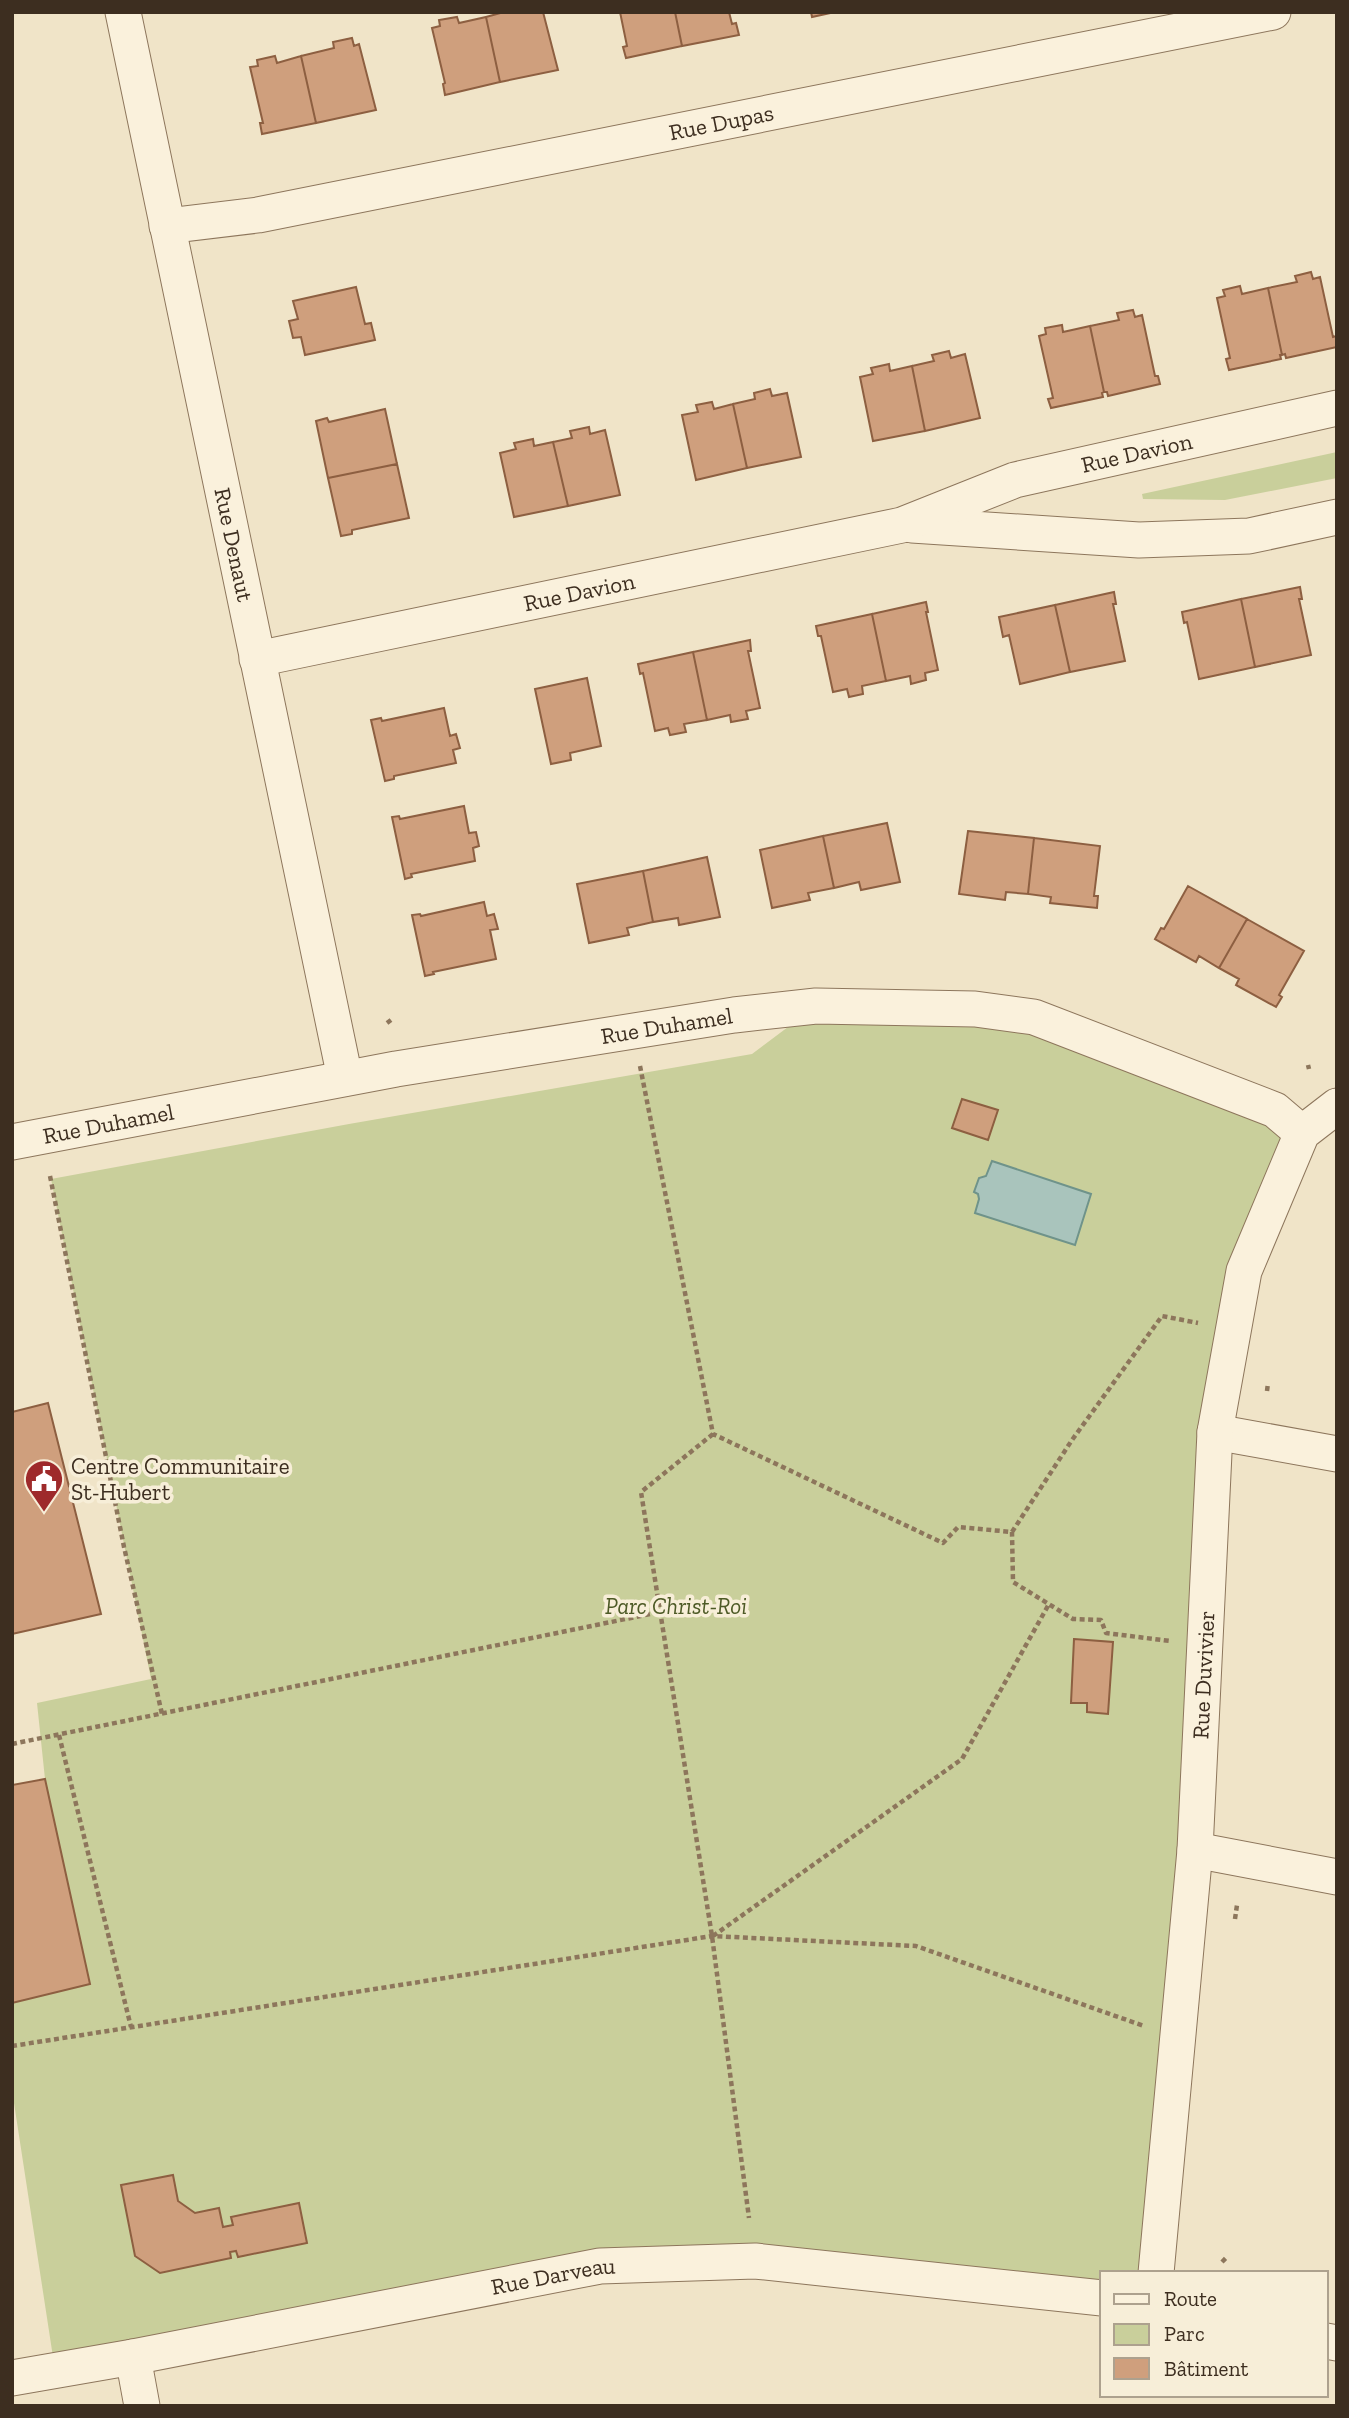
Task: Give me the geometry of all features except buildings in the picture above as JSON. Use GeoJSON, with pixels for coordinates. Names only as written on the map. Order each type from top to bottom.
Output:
{"type":"FeatureCollection","features":[{"type":"Feature","properties":{"kind":"street","name":"Rue Denaut"},"geometry":{"type":"LineString","coordinates":[[123,12],[345,1078]]}},
{"type":"Feature","properties":{"kind":"street","name":"Rue Dupas"},"geometry":{"type":"LineString","coordinates":[[167,226],[258,215],[1273,12]]}},
{"type":"Feature","properties":{"kind":"street","name":"Rue Davion"},"geometry":{"type":"LineString","coordinates":[[257,659],[902,525],[1015,480],[1337,408]]}},
{"type":"Feature","properties":{"kind":"street","name":"Rue Davion"},"geometry":{"type":"LineString","coordinates":[[902,525],[1139,540],[1249,536],[1337,517]]}},
{"type":"Feature","properties":{"kind":"street","name":"Rue Duhamel"},"geometry":{"type":"LineString","coordinates":[[12,1142],[345,1078],[734,1014],[816,1006],[975,1009],[1034,1017],[1275,1110],[1302,1133]]}},
{"type":"Feature","properties":{"kind":"street","name":"Rue Duvivier"},"geometry":{"type":"LineString","coordinates":[[1156,2271],[1195,1850],[1215,1432],[1244,1271],[1302,1133],[1337,1105]]}},
{"type":"Feature","properties":{"kind":"street"},"geometry":{"type":"LineString","coordinates":[[1215,1432],[1337,1454]]}},
{"type":"Feature","properties":{"kind":"street"},"geometry":{"type":"LineString","coordinates":[[1195,1850],[1337,1877]]}},
{"type":"Feature","properties":{"kind":"street","name":"Rue Darveau"},"geometry":{"type":"LineString","coordinates":[[12,2378],[600,2266],[755,2261],[1100,2298]]}},
{"type":"Feature","properties":{"kind":"street"},"geometry":{"type":"LineString","coordinates":[[133,2357],[142,2406]]}},
{"type":"Feature","properties":{"kind":"path"},"geometry":{"type":"LineString","coordinates":[[640,1066],[713,1434]]}},
{"type":"Feature","properties":{"kind":"path"},"geometry":{"type":"LineString","coordinates":[[50,1176],[116,1508],[162,1714]]}},
{"type":"Feature","properties":{"kind":"path"},"geometry":{"type":"LineString","coordinates":[[1205,1644],[1106,1633],[1101,1620],[1073,1619],[1013,1582],[1012,1532],[1072,1440],[1161,1316],[1234,1328]]}},
{"type":"Feature","properties":{"kind":"path"},"geometry":{"type":"LineString","coordinates":[[1267,1391],[1268,1383]]}},
{"type":"Feature","properties":{"kind":"path"},"geometry":{"type":"LineString","coordinates":[[713,1434],[943,1543],[958,1527],[1012,1532]]}},
{"type":"Feature","properties":{"kind":"path"},"geometry":{"type":"LineString","coordinates":[[713,1434],[641,1492],[712,1937],[748,2218]]}},
{"type":"Feature","properties":{"kind":"path"},"geometry":{"type":"LineString","coordinates":[[712,1937],[962,1759],[1049,1604]]}},
{"type":"Feature","properties":{"kind":"path"},"geometry":{"type":"LineString","coordinates":[[12,1744],[660,1612]]}},
{"type":"Feature","properties":{"kind":"path"},"geometry":{"type":"LineString","coordinates":[[59,1735],[131,2027]]}},
{"type":"Feature","properties":{"kind":"path"},"geometry":{"type":"LineString","coordinates":[[1235,1919],[1237,1905]]}},
{"type":"Feature","properties":{"kind":"path"},"geometry":{"type":"LineString","coordinates":[[12,2046],[712,1937],[916,1947],[1146,2026]]}},
{"type":"Feature","properties":{"kind":"green space"},"geometry":{"type":"Polygon","coordinates":[[[1337,452],[1337,478],[1225,500],[1143,499],[1142,494],[1337,452]]]}},
{"type":"Feature","properties":{"kind":"green space","name":"Parc Christ-Roi"},"geometry":{"type":"Polygon","coordinates":[[[816,1006],[975,1009],[1302,1133],[1244,1271],[1156,2271],[1100,2271],[1100,2298],[600,2266],[55,2370],[12,2090],[12,2003],[90,1983],[45,1779],[37,1703],[151,1679],[51,1179],[752,1054],[816,1006]]]}},
{"type":"Feature","properties":{"kind":"water"},"geometry":{"type":"Polygon","coordinates":[[[992,1161],[1091,1194],[1075,1245],[975,1213],[979,1199],[974,1192],[979,1178],[986,1176],[992,1161]]]}},
{"type":"Feature","properties":{"kind":"place","name":"Centre Communitaire St-Hubert"},"geometry":{"type":"Point","coordinates":[44,1513]}}]}
